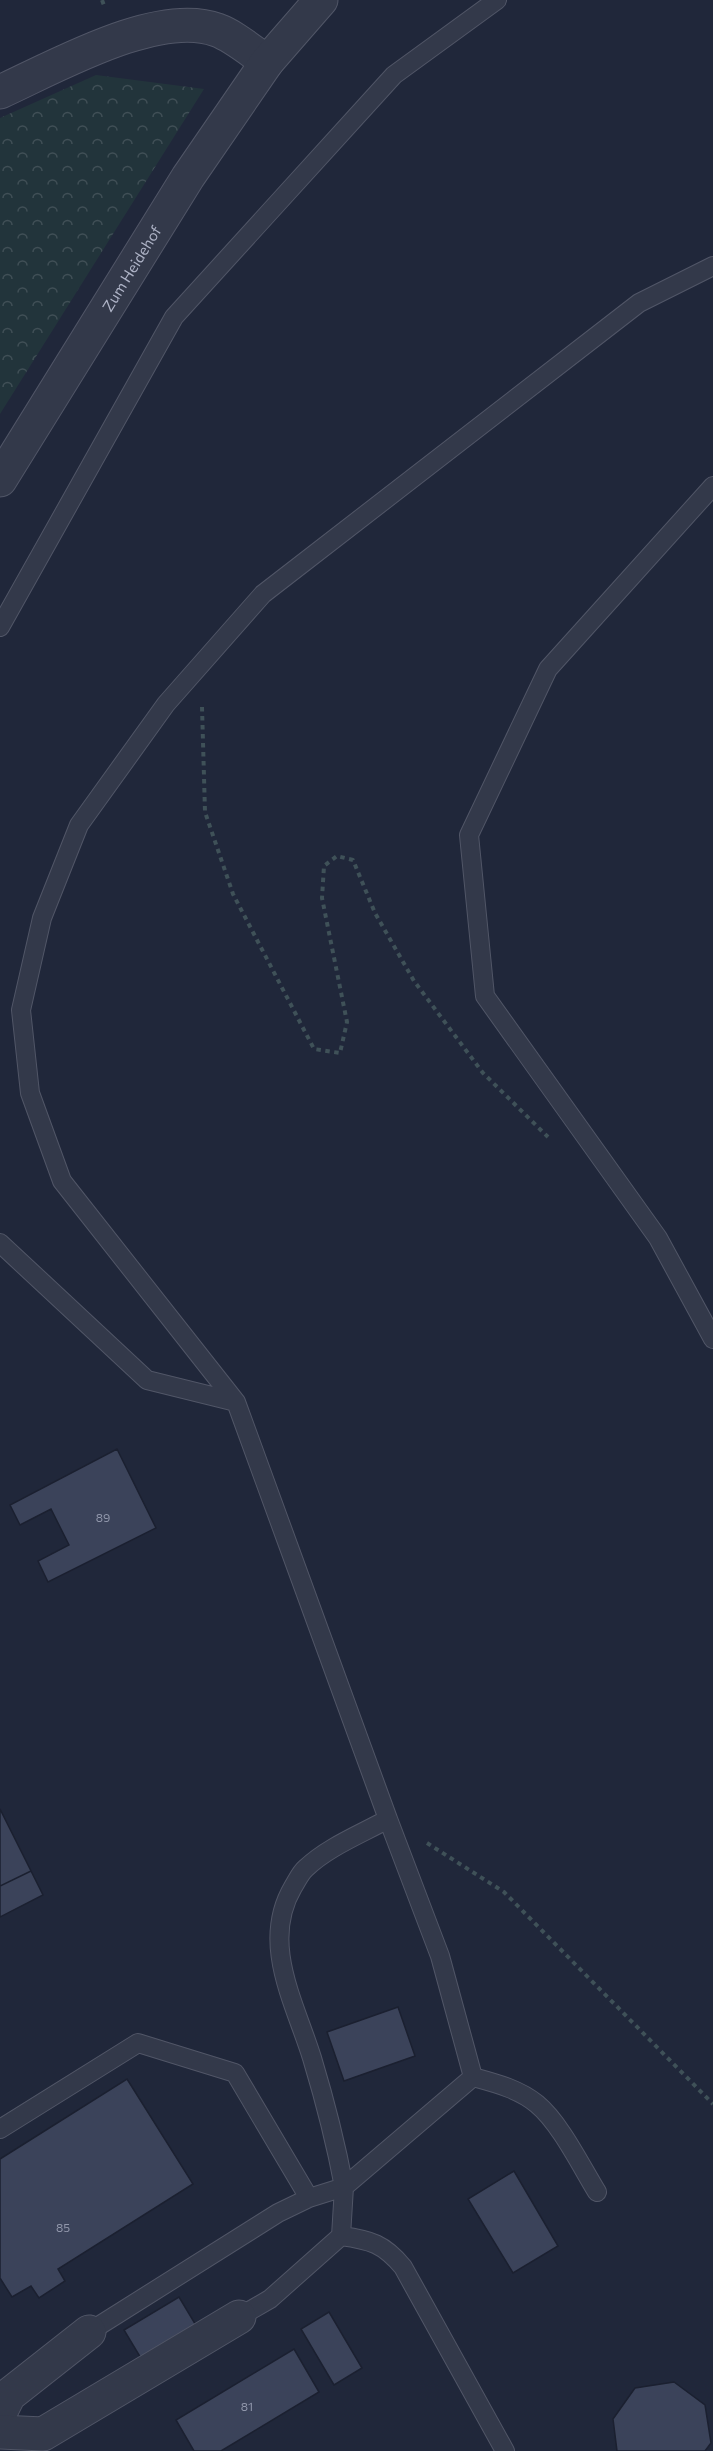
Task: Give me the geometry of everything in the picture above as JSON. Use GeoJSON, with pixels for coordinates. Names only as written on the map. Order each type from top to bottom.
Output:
{"type":"FeatureCollection","features":[{"type":"Feature","properties":{"kind":"street","name":"Zum Heidehof"},"geometry":{"type":"LineString","coordinates":[[0,480],[188,177],[267,62],[321,0]]}},
{"type":"Feature","properties":{"kind":"street"},"geometry":{"type":"LineString","coordinates":[[0,92],[118,39],[150,29],[178,24],[216,30],[267,62]]}},
{"type":"Feature","properties":{"kind":"street"},"geometry":{"type":"LineString","coordinates":[[0,2432],[43,2434],[239,2317]]}},
{"type":"Feature","properties":{"kind":"street"},"geometry":{"type":"LineString","coordinates":[[3,2396],[89,2332]]}},
{"type":"Feature","properties":{"kind":"lane"},"geometry":{"type":"LineString","coordinates":[[0,627],[174,316],[394,75],[496,0]]}},
{"type":"Feature","properties":{"kind":"lane"},"geometry":{"type":"LineString","coordinates":[[474,2077],[440,1956],[236,1402],[62,1181],[30,1093],[21,1010],[42,918],[78,825],[166,704],[263,594],[639,303],[713,266]]}},
{"type":"Feature","properties":{"kind":"lane"},"geometry":{"type":"LineString","coordinates":[[713,486],[548,669],[469,835],[485,996],[658,1238],[713,1338]]}},
{"type":"Feature","properties":{"kind":"lane"},"geometry":{"type":"LineString","coordinates":[[0,1244],[147,1380],[236,1402]]}},
{"type":"Feature","properties":{"kind":"lane"},"geometry":{"type":"LineString","coordinates":[[239,2317],[270,2299],[341,2236],[344,2187],[335,2141],[312,2057],[283,1975],[279,1931],[287,1897],[304,1869],[331,1850],[388,1819]]}},
{"type":"Feature","properties":{"kind":"lane"},"geometry":{"type":"LineString","coordinates":[[0,2129],[138,2043],[235,2073],[309,2198]]}},
{"type":"Feature","properties":{"kind":"lane"},"geometry":{"type":"LineString","coordinates":[[89,2332],[278,2213],[309,2198],[344,2187],[474,2077]]}},
{"type":"Feature","properties":{"kind":"lane"},"geometry":{"type":"LineString","coordinates":[[474,2077],[506,2085],[537,2104],[562,2134],[597,2192]]}},
{"type":"Feature","properties":{"kind":"lane"},"geometry":{"type":"LineString","coordinates":[[341,2236],[367,2240],[389,2250],[403,2267],[505,2451]]}},
{"type":"Feature","properties":{"kind":"path"},"geometry":{"type":"LineString","coordinates":[[195,671],[202,704],[205,812],[233,894],[314,1049],[340,1053],[347,1022],[322,898],[324,866],[337,856],[353,860],[375,913],[414,981],[483,1073],[551,1139]]}},
{"type":"Feature","properties":{"kind":"path"},"geometry":{"type":"LineString","coordinates":[[388,1819],[504,1892],[713,2104]]}},
{"type":"Feature","properties":{"kind":"green space"},"geometry":{"type":"Polygon","coordinates":[[[96,75],[204,89],[0,414],[0,118],[96,75]]]}},
{"type":"Feature","properties":{"kind":"building"},"geometry":{"type":"Polygon","coordinates":[[[117,1449],[156,1528],[48,1582],[38,1561],[69,1545],[51,1509],[20,1525],[10,1505],[117,1449]]]}},
{"type":"Feature","properties":{"kind":"building"},"geometry":{"type":"Polygon","coordinates":[[[0,1809],[31,1871],[0,1886],[0,1809]]]}},
{"type":"Feature","properties":{"kind":"building"},"geometry":{"type":"Polygon","coordinates":[[[31,1871],[43,1895],[0,1917],[0,1886],[31,1871]]]}},
{"type":"Feature","properties":{"kind":"building"},"geometry":{"type":"Polygon","coordinates":[[[398,2007],[415,2056],[344,2081],[327,2032],[398,2007]]]}},
{"type":"Feature","properties":{"kind":"building"},"geometry":{"type":"Polygon","coordinates":[[[127,2079],[193,2184],[58,2269],[65,2281],[39,2298],[31,2286],[12,2297],[0,2278],[0,2159],[127,2079]]]}},
{"type":"Feature","properties":{"kind":"building"},"geometry":{"type":"Polygon","coordinates":[[[514,2171],[558,2246],[513,2273],[468,2199],[514,2171]]]}},
{"type":"Feature","properties":{"kind":"building"},"geometry":{"type":"Polygon","coordinates":[[[179,2297],[197,2327],[142,2360],[124,2330],[179,2297]]]}},
{"type":"Feature","properties":{"kind":"building"},"geometry":{"type":"Polygon","coordinates":[[[329,2312],[362,2368],[334,2385],[301,2329],[329,2312]]]}},
{"type":"Feature","properties":{"kind":"building"},"geometry":{"type":"Polygon","coordinates":[[[294,2349],[319,2392],[221,2451],[194,2451],[176,2420],[294,2349]]]}},
{"type":"Feature","properties":{"kind":"building"},"geometry":{"type":"Polygon","coordinates":[[[674,2382],[705,2405],[711,2443],[705,2451],[617,2451],[613,2419],[635,2388],[674,2382]]]}}]}
